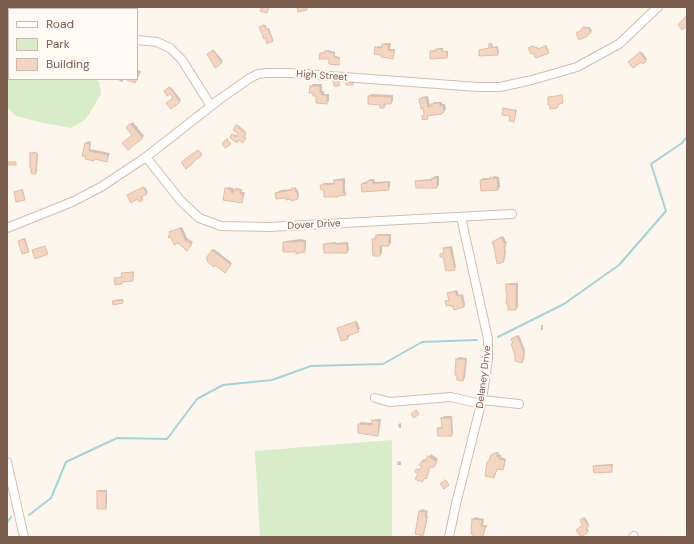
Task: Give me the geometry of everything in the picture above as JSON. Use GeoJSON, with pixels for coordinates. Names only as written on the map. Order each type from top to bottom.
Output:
{"type":"FeatureCollection","features":[{"type":"Feature","properties":{"kind":"street","name":"High Street"},"geometry":{"type":"LineString","coordinates":[[7,228],[77,200],[101,187],[146,157],[211,106],[250,78],[266,73],[290,73],[478,87],[506,86],[578,66],[619,44],[658,7]]}},
{"type":"Feature","properties":{"kind":"street"},"geometry":{"type":"LineString","coordinates":[[138,40],[158,42],[170,48],[182,60],[211,106]]}},
{"type":"Feature","properties":{"kind":"street","name":"Dover Drive"},"geometry":{"type":"LineString","coordinates":[[146,157],[181,201],[199,218],[221,226],[269,227],[512,214]]}},
{"type":"Feature","properties":{"kind":"street","name":"Delaney Drive"},"geometry":{"type":"LineString","coordinates":[[449,537],[482,402],[488,359],[488,339],[461,217]]}},
{"type":"Feature","properties":{"kind":"street"},"geometry":{"type":"LineString","coordinates":[[376,398],[390,402],[451,396],[482,402],[518,404]]}},
{"type":"Feature","properties":{"kind":"street"},"geometry":{"type":"LineString","coordinates":[[7,464],[24,537]]}},
{"type":"Feature","properties":{"kind":"green space"},"geometry":{"type":"Polygon","coordinates":[[[7,25],[8,80],[99,81],[101,94],[86,119],[71,128],[16,116],[7,108],[7,25]]]}},
{"type":"Feature","properties":{"kind":"green space"},"geometry":{"type":"Polygon","coordinates":[[[392,440],[392,537],[260,537],[255,451],[392,440]]]}},
{"type":"Feature","properties":{"kind":"building"},"geometry":{"type":"Polygon","coordinates":[[[34,7],[45,7],[45,8],[34,7]]]}},
{"type":"Feature","properties":{"kind":"building"},"geometry":{"type":"Polygon","coordinates":[[[262,7],[269,7],[267,13],[260,11],[262,7]]]}},
{"type":"Feature","properties":{"kind":"building"},"geometry":{"type":"Polygon","coordinates":[[[297,7],[307,7],[307,10],[298,12],[297,7]]]}},
{"type":"Feature","properties":{"kind":"building"},"geometry":{"type":"Polygon","coordinates":[[[687,15],[687,26],[682,30],[678,25],[687,15]]]}},
{"type":"Feature","properties":{"kind":"building"},"geometry":{"type":"Polygon","coordinates":[[[264,25],[266,29],[268,29],[273,41],[267,44],[266,38],[264,39],[259,27],[264,25]]]}},
{"type":"Feature","properties":{"kind":"building"},"geometry":{"type":"Polygon","coordinates":[[[584,27],[585,29],[588,27],[591,33],[579,40],[576,33],[584,27]]]}},
{"type":"Feature","properties":{"kind":"building"},"geometry":{"type":"Polygon","coordinates":[[[382,44],[389,45],[388,50],[394,51],[393,59],[374,54],[375,47],[381,48],[382,44]]]}},
{"type":"Feature","properties":{"kind":"building"},"geometry":{"type":"Polygon","coordinates":[[[489,44],[491,44],[492,48],[497,47],[498,55],[479,56],[479,50],[489,48],[489,44]]]}},
{"type":"Feature","properties":{"kind":"building"},"geometry":{"type":"Polygon","coordinates":[[[533,46],[535,48],[537,47],[538,49],[545,46],[549,53],[536,58],[533,53],[531,54],[528,48],[533,46]]]}},
{"type":"Feature","properties":{"kind":"building"},"geometry":{"type":"Polygon","coordinates":[[[436,49],[442,49],[442,51],[447,52],[447,58],[430,59],[430,51],[436,51],[436,49]]]}},
{"type":"Feature","properties":{"kind":"building"},"geometry":{"type":"Polygon","coordinates":[[[213,50],[222,63],[215,68],[207,54],[213,50]]]}},
{"type":"Feature","properties":{"kind":"building"},"geometry":{"type":"Polygon","coordinates":[[[325,51],[334,53],[334,57],[339,58],[339,65],[329,64],[329,59],[319,59],[320,53],[324,53],[325,51]]]}},
{"type":"Feature","properties":{"kind":"building"},"geometry":{"type":"Polygon","coordinates":[[[640,52],[646,61],[643,64],[641,62],[633,68],[628,62],[640,52]]]}},
{"type":"Feature","properties":{"kind":"building"},"geometry":{"type":"Polygon","coordinates":[[[127,80],[136,80],[135,83],[127,80]]]}},
{"type":"Feature","properties":{"kind":"building"},"geometry":{"type":"Polygon","coordinates":[[[334,81],[340,81],[339,86],[334,86],[334,81]]]}},
{"type":"Feature","properties":{"kind":"building"},"geometry":{"type":"Polygon","coordinates":[[[346,82],[353,82],[353,85],[346,85],[346,82]]]}},
{"type":"Feature","properties":{"kind":"building"},"geometry":{"type":"Polygon","coordinates":[[[310,86],[320,86],[320,93],[322,93],[322,95],[327,95],[327,104],[316,103],[316,96],[313,96],[313,93],[309,93],[310,86]]]}},
{"type":"Feature","properties":{"kind":"building"},"geometry":{"type":"Polygon","coordinates":[[[169,87],[180,102],[171,109],[166,103],[173,98],[170,94],[167,96],[164,91],[169,87]]]}},
{"type":"Feature","properties":{"kind":"building"},"geometry":{"type":"Polygon","coordinates":[[[562,95],[563,103],[559,104],[557,108],[550,109],[550,105],[548,105],[548,97],[562,95]]]}},
{"type":"Feature","properties":{"kind":"building"},"geometry":{"type":"Polygon","coordinates":[[[368,96],[392,97],[391,104],[384,104],[384,108],[380,108],[380,105],[368,104],[368,96]]]}},
{"type":"Feature","properties":{"kind":"building"},"geometry":{"type":"Polygon","coordinates":[[[426,97],[428,107],[431,106],[431,104],[440,103],[440,106],[443,105],[444,112],[442,114],[427,116],[428,119],[423,120],[423,108],[421,109],[419,99],[426,97]]]}},
{"type":"Feature","properties":{"kind":"building"},"geometry":{"type":"Polygon","coordinates":[[[503,108],[516,111],[514,122],[509,121],[510,116],[502,115],[503,108]]]}},
{"type":"Feature","properties":{"kind":"building"},"geometry":{"type":"Polygon","coordinates":[[[130,124],[143,138],[128,150],[122,143],[132,135],[126,127],[130,124]]]}},
{"type":"Feature","properties":{"kind":"building"},"geometry":{"type":"Polygon","coordinates":[[[236,125],[246,134],[244,137],[246,138],[243,143],[239,140],[237,143],[230,138],[232,134],[236,137],[238,133],[233,130],[236,125]]]}},
{"type":"Feature","properties":{"kind":"building"},"geometry":{"type":"Polygon","coordinates":[[[227,139],[231,144],[225,148],[222,143],[227,139]]]}},
{"type":"Feature","properties":{"kind":"building"},"geometry":{"type":"Polygon","coordinates":[[[85,143],[90,144],[89,151],[108,155],[107,162],[95,159],[94,161],[85,159],[86,157],[82,156],[85,143]]]}},
{"type":"Feature","properties":{"kind":"building"},"geometry":{"type":"Polygon","coordinates":[[[198,150],[202,154],[201,156],[186,169],[181,162],[198,150]]]}},
{"type":"Feature","properties":{"kind":"building"},"geometry":{"type":"Polygon","coordinates":[[[30,153],[37,153],[36,174],[31,173],[30,153]]]}},
{"type":"Feature","properties":{"kind":"building"},"geometry":{"type":"Polygon","coordinates":[[[8,162],[16,162],[16,165],[7,165],[8,162]]]}},
{"type":"Feature","properties":{"kind":"building"},"geometry":{"type":"Polygon","coordinates":[[[491,177],[493,179],[497,178],[498,190],[481,191],[480,180],[490,179],[491,177]]]}},
{"type":"Feature","properties":{"kind":"building"},"geometry":{"type":"Polygon","coordinates":[[[432,178],[437,178],[437,188],[416,188],[415,181],[432,180],[432,178]]]}},
{"type":"Feature","properties":{"kind":"building"},"geometry":{"type":"Polygon","coordinates":[[[334,180],[343,180],[343,193],[346,195],[338,197],[324,197],[324,190],[321,190],[320,185],[334,184],[334,180]]]}},
{"type":"Feature","properties":{"kind":"building"},"geometry":{"type":"Polygon","coordinates":[[[373,180],[373,184],[388,182],[389,190],[362,192],[361,184],[373,180]]]}},
{"type":"Feature","properties":{"kind":"building"},"geometry":{"type":"Polygon","coordinates":[[[143,187],[147,194],[141,197],[143,200],[139,202],[137,199],[131,203],[127,195],[143,187]]]}},
{"type":"Feature","properties":{"kind":"building"},"geometry":{"type":"Polygon","coordinates":[[[225,188],[232,190],[231,192],[233,193],[234,189],[241,190],[240,194],[243,194],[242,203],[223,200],[225,188]]]}},
{"type":"Feature","properties":{"kind":"building"},"geometry":{"type":"Polygon","coordinates":[[[292,188],[295,188],[298,199],[291,201],[291,199],[286,200],[286,198],[276,199],[275,193],[292,190],[292,188]]]}},
{"type":"Feature","properties":{"kind":"building"},"geometry":{"type":"Polygon","coordinates":[[[22,190],[25,200],[16,202],[14,192],[22,190]]]}},
{"type":"Feature","properties":{"kind":"building"},"geometry":{"type":"Polygon","coordinates":[[[180,228],[185,240],[192,244],[187,251],[178,243],[174,245],[171,237],[169,238],[168,236],[170,235],[169,232],[180,228]]]}},
{"type":"Feature","properties":{"kind":"building"},"geometry":{"type":"Polygon","coordinates":[[[376,235],[389,235],[389,246],[380,246],[380,256],[373,256],[372,239],[376,239],[376,235]]]}},
{"type":"Feature","properties":{"kind":"building"},"geometry":{"type":"Polygon","coordinates":[[[501,237],[506,246],[504,246],[505,257],[503,257],[504,262],[497,264],[492,242],[501,237]]]}},
{"type":"Feature","properties":{"kind":"building"},"geometry":{"type":"Polygon","coordinates":[[[24,239],[29,252],[22,254],[18,241],[24,239]]]}},
{"type":"Feature","properties":{"kind":"building"},"geometry":{"type":"Polygon","coordinates":[[[283,242],[305,242],[305,252],[296,254],[296,251],[283,252],[283,242]]]}},
{"type":"Feature","properties":{"kind":"building"},"geometry":{"type":"Polygon","coordinates":[[[323,244],[347,244],[347,253],[324,253],[323,244]]]}},
{"type":"Feature","properties":{"kind":"building"},"geometry":{"type":"Polygon","coordinates":[[[45,246],[48,254],[35,259],[32,250],[45,246]]]}},
{"type":"Feature","properties":{"kind":"building"},"geometry":{"type":"Polygon","coordinates":[[[443,248],[450,248],[455,270],[446,271],[443,257],[440,257],[440,254],[444,253],[443,248]]]}},
{"type":"Feature","properties":{"kind":"building"},"geometry":{"type":"Polygon","coordinates":[[[212,250],[231,265],[225,273],[207,261],[208,260],[206,258],[212,250]]]}},
{"type":"Feature","properties":{"kind":"building"},"geometry":{"type":"Polygon","coordinates":[[[133,272],[133,281],[122,282],[122,284],[115,285],[114,278],[122,277],[121,273],[133,272]]]}},
{"type":"Feature","properties":{"kind":"building"},"geometry":{"type":"Polygon","coordinates":[[[506,284],[516,285],[516,310],[508,310],[508,304],[506,304],[506,284]]]}},
{"type":"Feature","properties":{"kind":"building"},"geometry":{"type":"Polygon","coordinates":[[[455,291],[457,296],[461,295],[464,307],[454,310],[453,306],[451,307],[451,305],[446,306],[445,301],[449,300],[447,293],[455,291]]]}},
{"type":"Feature","properties":{"kind":"building"},"geometry":{"type":"Polygon","coordinates":[[[123,300],[123,303],[113,305],[112,301],[123,300]]]}},
{"type":"Feature","properties":{"kind":"building"},"geometry":{"type":"Polygon","coordinates":[[[355,322],[359,332],[347,336],[348,339],[341,341],[337,328],[355,322]]]}},
{"type":"Feature","properties":{"kind":"building"},"geometry":{"type":"Polygon","coordinates":[[[517,336],[524,352],[522,363],[515,361],[515,355],[511,344],[513,343],[511,339],[517,336]]]}},
{"type":"Feature","properties":{"kind":"building"},"geometry":{"type":"Polygon","coordinates":[[[456,359],[466,359],[463,381],[457,380],[457,375],[455,375],[456,359]]]}},
{"type":"Feature","properties":{"kind":"building"},"geometry":{"type":"Polygon","coordinates":[[[416,410],[419,414],[414,418],[411,414],[416,410]]]}},
{"type":"Feature","properties":{"kind":"building"},"geometry":{"type":"Polygon","coordinates":[[[441,418],[451,418],[452,436],[438,436],[437,428],[442,428],[441,418]]]}},
{"type":"Feature","properties":{"kind":"building"},"geometry":{"type":"Polygon","coordinates":[[[372,420],[379,421],[378,436],[358,433],[358,424],[372,425],[372,420]]]}},
{"type":"Feature","properties":{"kind":"building"},"geometry":{"type":"Polygon","coordinates":[[[494,453],[498,454],[497,456],[500,457],[499,459],[505,460],[503,470],[497,469],[494,478],[485,476],[487,462],[489,462],[491,455],[494,453]]]}},
{"type":"Feature","properties":{"kind":"building"},"geometry":{"type":"Polygon","coordinates":[[[428,456],[437,462],[433,468],[431,467],[428,470],[426,479],[425,478],[422,482],[415,479],[418,474],[415,470],[420,470],[422,467],[419,465],[422,461],[424,462],[428,456]]]}},
{"type":"Feature","properties":{"kind":"building"},"geometry":{"type":"Polygon","coordinates":[[[612,465],[612,472],[594,473],[593,466],[612,465]]]}},
{"type":"Feature","properties":{"kind":"building"},"geometry":{"type":"Polygon","coordinates":[[[445,480],[449,485],[444,489],[440,484],[445,480]]]}},
{"type":"Feature","properties":{"kind":"building"},"geometry":{"type":"Polygon","coordinates":[[[97,491],[106,491],[106,509],[97,509],[97,491]]]}},
{"type":"Feature","properties":{"kind":"building"},"geometry":{"type":"Polygon","coordinates":[[[419,511],[426,512],[425,517],[427,518],[423,536],[415,534],[419,511]]]}},
{"type":"Feature","properties":{"kind":"building"},"geometry":{"type":"Polygon","coordinates":[[[583,518],[589,526],[586,528],[588,532],[581,537],[576,530],[583,525],[580,520],[583,518]]]}},
{"type":"Feature","properties":{"kind":"building"},"geometry":{"type":"Polygon","coordinates":[[[472,519],[482,520],[481,526],[485,527],[483,537],[473,537],[473,534],[471,534],[472,519]]]}},
{"type":"Feature","properties":{"kind":"waterway"},"geometry":{"type":"LineString","coordinates":[[498,337],[564,304],[619,265],[666,211],[651,164],[682,143],[687,137]]}},
{"type":"Feature","properties":{"kind":"waterway"},"geometry":{"type":"LineString","coordinates":[[29,515],[51,498],[66,462],[117,438],[167,439],[197,399],[223,385],[272,380],[311,366],[383,364],[422,342],[477,340]]}},
{"type":"Feature","properties":{"kind":"waterway"},"geometry":{"type":"LineString","coordinates":[[7,523],[11,517]]}}]}
